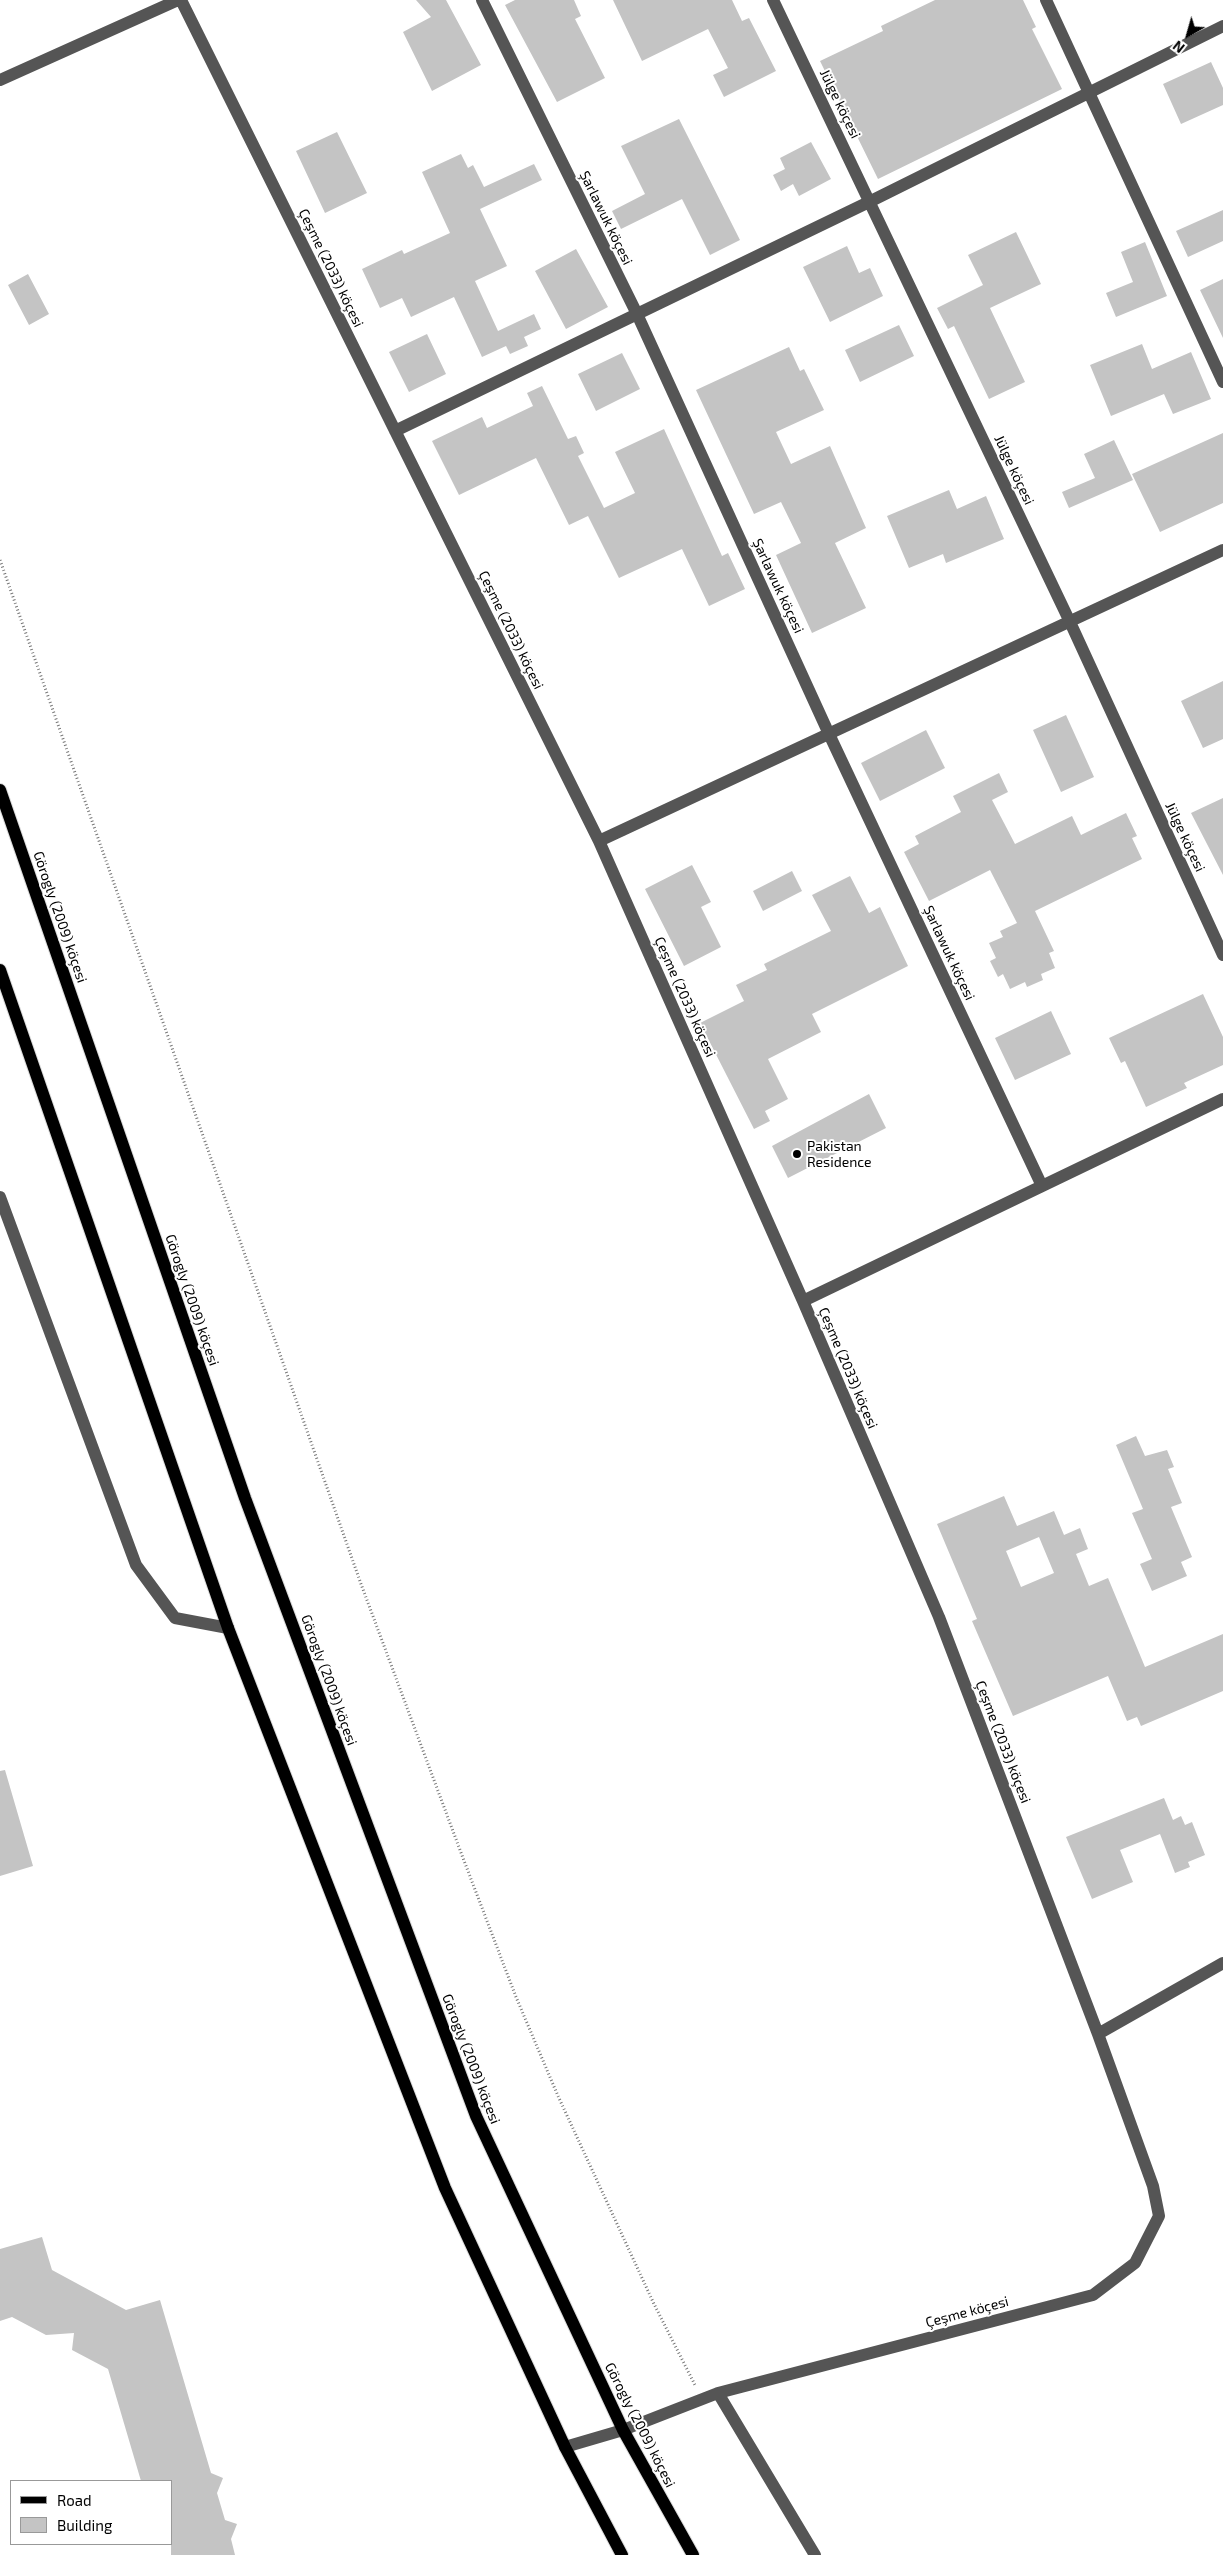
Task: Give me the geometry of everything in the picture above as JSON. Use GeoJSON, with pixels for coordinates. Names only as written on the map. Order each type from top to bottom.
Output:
{"type":"FeatureCollection","features":[{"type":"Feature","properties":{"kind":"main road","name":"Görogly (2009) köçesi"},"geometry":{"type":"LineString","coordinates":[[0,790],[245,1498],[476,2116],[623,2430],[693,2555]]}},
{"type":"Feature","properties":{"kind":"main road"},"geometry":{"type":"LineString","coordinates":[[0,970],[228,1628],[445,2188],[565,2447],[622,2555]]}},
{"type":"Feature","properties":{"kind":"street"},"geometry":{"type":"LineString","coordinates":[[0,80],[180,0]]}},
{"type":"Feature","properties":{"kind":"street","name":"Çeşme (2033) köçesi"},"geometry":{"type":"LineString","coordinates":[[180,0],[599,841],[803,1301],[939,1617],[1098,2034]]}},
{"type":"Feature","properties":{"kind":"street","name":"Şarlawuk köçesi"},"geometry":{"type":"LineString","coordinates":[[482,0],[637,314],[829,734],[1042,1186]]}},
{"type":"Feature","properties":{"kind":"street","name":"Jülge köçesi"},"geometry":{"type":"LineString","coordinates":[[773,0],[871,201],[1070,622],[1223,955]]}},
{"type":"Feature","properties":{"kind":"street"},"geometry":{"type":"LineString","coordinates":[[1046,0],[1223,382]]}},
{"type":"Feature","properties":{"kind":"street"},"geometry":{"type":"LineString","coordinates":[[395,431],[871,201],[1223,26]]}},
{"type":"Feature","properties":{"kind":"street"},"geometry":{"type":"LineString","coordinates":[[599,841],[1223,550]]}},
{"type":"Feature","properties":{"kind":"street"},"geometry":{"type":"LineString","coordinates":[[803,1301],[1223,1099]]}},
{"type":"Feature","properties":{"kind":"street"},"geometry":{"type":"LineString","coordinates":[[0,1197],[136,1565],[175,1618],[228,1628]]}},
{"type":"Feature","properties":{"kind":"street"},"geometry":{"type":"LineString","coordinates":[[1098,2034],[1223,1963]]}},
{"type":"Feature","properties":{"kind":"street","name":"Çeşme köçesi"},"geometry":{"type":"LineString","coordinates":[[565,2447],[623,2430],[718,2393],[1093,2295],[1134,2263],[1159,2216],[1153,2186],[1098,2034]]}},
{"type":"Feature","properties":{"kind":"street"},"geometry":{"type":"LineString","coordinates":[[718,2393],[815,2555]]}},
{"type":"Feature","properties":{"kind":"path"},"geometry":{"type":"LineString","coordinates":[[0,560],[354,1566],[516,1997],[558,2096],[654,2304],[702,2399]]}},
{"type":"Feature","properties":{"kind":"building"},"geometry":{"type":"Polygon","coordinates":[[[416,0],[446,0],[481,65],[432,91],[403,32],[431,17],[416,0]]]}},
{"type":"Feature","properties":{"kind":"building"},"geometry":{"type":"Polygon","coordinates":[[[515,0],[574,0],[581,16],[575,19],[605,78],[557,102],[505,5],[515,0]]]}},
{"type":"Feature","properties":{"kind":"building"},"geometry":{"type":"Polygon","coordinates":[[[613,0],[732,0],[742,21],[749,18],[776,71],[724,97],[713,75],[728,68],[708,29],[642,61],[613,0]]]}},
{"type":"Feature","properties":{"kind":"building"},"geometry":{"type":"Polygon","coordinates":[[[935,0],[1023,0],[1036,27],[1032,29],[1062,89],[878,179],[820,61],[883,31],[881,26],[935,0]]]}},
{"type":"Feature","properties":{"kind":"building"},"geometry":{"type":"Polygon","coordinates":[[[1211,62],[1223,88],[1223,105],[1181,124],[1163,84],[1211,62]]]}},
{"type":"Feature","properties":{"kind":"building"},"geometry":{"type":"Polygon","coordinates":[[[679,119],[740,240],[710,255],[682,199],[621,229],[612,211],[645,194],[621,146],[679,119]]]}},
{"type":"Feature","properties":{"kind":"building"},"geometry":{"type":"Polygon","coordinates":[[[337,132],[367,193],[325,213],[296,151],[337,132]]]}},
{"type":"Feature","properties":{"kind":"building"},"geometry":{"type":"Polygon","coordinates":[[[811,142],[831,179],[799,196],[793,184],[781,191],[773,175],[785,169],[780,158],[811,142]]]}},
{"type":"Feature","properties":{"kind":"building"},"geometry":{"type":"Polygon","coordinates":[[[461,154],[468,168],[473,165],[484,187],[534,164],[542,180],[480,209],[507,266],[475,281],[498,331],[534,314],[541,329],[524,337],[528,346],[510,354],[506,346],[482,357],[454,297],[411,317],[402,298],[380,308],[362,269],[402,250],[404,254],[450,233],[422,172],[461,154]]]}},
{"type":"Feature","properties":{"kind":"building"},"geometry":{"type":"Polygon","coordinates":[[[1223,210],[1223,241],[1188,257],[1176,231],[1223,210]]]}},
{"type":"Feature","properties":{"kind":"building"},"geometry":{"type":"Polygon","coordinates":[[[1016,232],[1041,284],[990,308],[1025,382],[989,399],[954,326],[948,329],[937,308],[983,285],[968,255],[1016,232]]]}},
{"type":"Feature","properties":{"kind":"building"},"geometry":{"type":"Polygon","coordinates":[[[1145,242],[1167,296],[1116,317],[1106,293],[1133,282],[1121,252],[1145,242]]]}},
{"type":"Feature","properties":{"kind":"building"},"geometry":{"type":"Polygon","coordinates":[[[847,246],[859,273],[870,268],[883,296],[830,322],[803,267],[847,246]]]}},
{"type":"Feature","properties":{"kind":"building"},"geometry":{"type":"Polygon","coordinates":[[[576,249],[608,307],[566,329],[535,271],[576,249]]]}},
{"type":"Feature","properties":{"kind":"building"},"geometry":{"type":"Polygon","coordinates":[[[28,274],[49,314],[29,325],[8,285],[28,274]]]}},
{"type":"Feature","properties":{"kind":"building"},"geometry":{"type":"Polygon","coordinates":[[[1223,279],[1223,338],[1200,290],[1223,279]]]}},
{"type":"Feature","properties":{"kind":"building"},"geometry":{"type":"Polygon","coordinates":[[[899,325],[914,356],[860,382],[845,350],[899,325]]]}},
{"type":"Feature","properties":{"kind":"building"},"geometry":{"type":"Polygon","coordinates":[[[427,334],[446,374],[409,392],[389,352],[427,334]]]}},
{"type":"Feature","properties":{"kind":"building"},"geometry":{"type":"Polygon","coordinates":[[[1142,344],[1152,369],[1191,352],[1211,399],[1173,414],[1164,394],[1111,416],[1090,365],[1142,344]]]}},
{"type":"Feature","properties":{"kind":"building"},"geometry":{"type":"Polygon","coordinates":[[[789,347],[800,371],[804,369],[824,410],[776,432],[791,464],[830,446],[866,528],[835,543],[866,608],[812,633],[776,555],[801,543],[781,502],[754,514],[696,390],[789,347]]]}},
{"type":"Feature","properties":{"kind":"building"},"geometry":{"type":"Polygon","coordinates":[[[622,353],[640,389],[596,411],[578,374],[622,353]]]}},
{"type":"Feature","properties":{"kind":"building"},"geometry":{"type":"Polygon","coordinates":[[[542,386],[568,439],[576,436],[584,453],[578,456],[604,508],[635,493],[615,452],[664,429],[722,556],[728,553],[745,589],[709,606],[682,549],[619,578],[588,516],[569,525],[536,458],[459,495],[432,441],[482,417],[487,428],[533,406],[527,393],[542,386]]]}},
{"type":"Feature","properties":{"kind":"building"},"geometry":{"type":"Polygon","coordinates":[[[1223,433],[1223,503],[1160,532],[1132,474],[1223,433]]]}},
{"type":"Feature","properties":{"kind":"building"},"geometry":{"type":"Polygon","coordinates":[[[1114,440],[1133,480],[1069,508],[1062,492],[1095,478],[1084,454],[1114,440]]]}},
{"type":"Feature","properties":{"kind":"building"},"geometry":{"type":"Polygon","coordinates":[[[949,490],[957,509],[986,496],[1004,539],[946,563],[943,554],[909,568],[887,516],[949,490]]]}},
{"type":"Feature","properties":{"kind":"building"},"geometry":{"type":"Polygon","coordinates":[[[1223,681],[1223,739],[1203,748],[1181,701],[1223,681]]]}},
{"type":"Feature","properties":{"kind":"building"},"geometry":{"type":"Polygon","coordinates":[[[1066,715],[1094,777],[1061,792],[1033,730],[1066,715]]]}},
{"type":"Feature","properties":{"kind":"building"},"geometry":{"type":"Polygon","coordinates":[[[926,730],[945,768],[880,801],[861,763],[926,730]]]}},
{"type":"Feature","properties":{"kind":"building"},"geometry":{"type":"Polygon","coordinates":[[[999,773],[1008,792],[992,800],[1015,844],[1072,816],[1081,835],[1126,813],[1137,836],[1132,838],[1142,859],[1035,911],[1054,951],[1049,953],[1055,968],[1041,974],[1043,980],[1027,987],[1025,982],[1010,989],[1003,974],[998,977],[990,961],[996,958],[989,943],[1003,937],[1000,931],[1017,923],[990,870],[929,901],[904,852],[919,844],[915,836],[961,812],[953,796],[999,773]]]}},
{"type":"Feature","properties":{"kind":"building"},"geometry":{"type":"Polygon","coordinates":[[[1223,798],[1223,875],[1191,813],[1223,798]]]}},
{"type":"Feature","properties":{"kind":"building"},"geometry":{"type":"Polygon","coordinates":[[[692,865],[711,902],[701,907],[721,947],[684,966],[645,889],[692,865]]]}},
{"type":"Feature","properties":{"kind":"building"},"geometry":{"type":"Polygon","coordinates":[[[792,871],[802,891],[763,911],[753,891],[792,871]]]}},
{"type":"Feature","properties":{"kind":"building"},"geometry":{"type":"Polygon","coordinates":[[[850,876],[869,913],[880,907],[908,966],[812,1014],[821,1032],[768,1059],[788,1099],[765,1111],[770,1121],[754,1129],[700,1023],[744,1001],[736,985],[767,970],[764,964],[831,931],[812,895],[850,876]]]}},
{"type":"Feature","properties":{"kind":"building"},"geometry":{"type":"Polygon","coordinates":[[[1203,994],[1223,1037],[1223,1065],[1184,1083],[1187,1088],[1146,1107],[1125,1061],[1121,1063],[1109,1038],[1203,994]]]}},
{"type":"Feature","properties":{"kind":"building"},"geometry":{"type":"Polygon","coordinates":[[[1051,1011],[1071,1054],[1015,1080],[995,1038],[1051,1011]]]}},
{"type":"Feature","properties":{"kind":"building"},"geometry":{"type":"Polygon","coordinates":[[[869,1094],[886,1128],[788,1178],[772,1146],[869,1094]]]}},
{"type":"Feature","properties":{"kind":"building"},"geometry":{"type":"Polygon","coordinates":[[[1136,1436],[1145,1456],[1167,1450],[1174,1467],[1168,1469],[1182,1503],[1171,1507],[1192,1557],[1181,1562],[1187,1576],[1152,1591],[1140,1564],[1152,1559],[1132,1513],[1143,1509],[1116,1445],[1136,1436]]]}},
{"type":"Feature","properties":{"kind":"building"},"geometry":{"type":"Polygon","coordinates":[[[1004,1496],[1017,1526],[1054,1511],[1064,1535],[1080,1528],[1088,1549],[1076,1554],[1089,1586],[1108,1578],[1145,1667],[1223,1634],[1223,1691],[1141,1726],[1137,1717],[1127,1721],[1108,1676],[1013,1716],[972,1621],[977,1619],[937,1524],[1004,1496]],[[1039,1537],[1006,1551],[1021,1587],[1054,1573],[1039,1537]]]}},
{"type":"Feature","properties":{"kind":"building"},"geometry":{"type":"Polygon","coordinates":[[[5,1770],[33,1866],[0,1876],[0,1771],[5,1770]]]}},
{"type":"Feature","properties":{"kind":"building"},"geometry":{"type":"Polygon","coordinates":[[[1164,1798],[1173,1820],[1181,1816],[1185,1825],[1192,1822],[1205,1855],[1188,1862],[1190,1867],[1175,1873],[1160,1834],[1120,1850],[1133,1882],[1092,1899],[1066,1837],[1164,1798]]]}},
{"type":"Feature","properties":{"kind":"building"},"geometry":{"type":"Polygon","coordinates":[[[42,2237],[52,2270],[126,2310],[160,2300],[211,2473],[223,2478],[217,2493],[225,2520],[237,2524],[231,2539],[235,2555],[171,2555],[172,2480],[141,2480],[108,2369],[72,2350],[74,2333],[46,2335],[12,2317],[0,2321],[0,2249],[42,2237]]]}},
{"type":"Feature","properties":{"kind":"place","name":"Pakistan Residence"},"geometry":{"type":"Point","coordinates":[797,1154]}}]}
